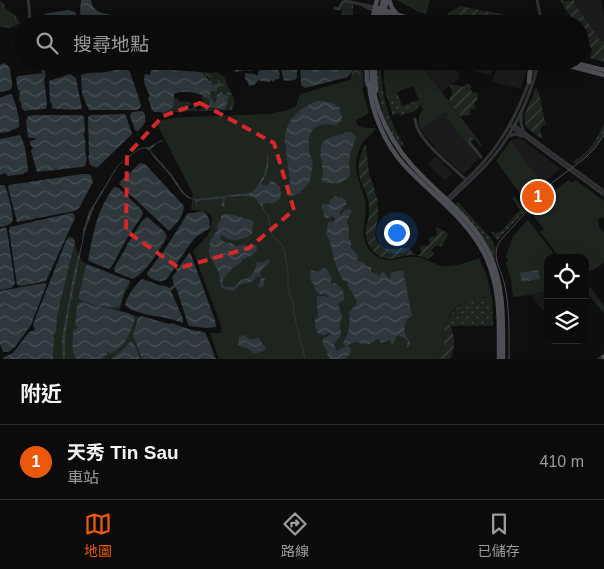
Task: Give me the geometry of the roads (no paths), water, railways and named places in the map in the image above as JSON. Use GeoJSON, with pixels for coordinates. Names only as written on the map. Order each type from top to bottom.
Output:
{"type":"FeatureCollection","features":[{"type":"Feature","properties":{"kind":"main road"},"geometry":{"type":"LineString","coordinates":[[377,0],[380,15]]}},
{"type":"Feature","properties":{"kind":"main road"},"geometry":{"type":"LineString","coordinates":[[379,11],[385,0]]}},
{"type":"Feature","properties":{"kind":"main road"},"geometry":{"type":"LineString","coordinates":[[377,15],[385,0]]}},
{"type":"Feature","properties":{"kind":"main road"},"geometry":{"type":"LineString","coordinates":[[385,0],[399,15]]}},
{"type":"Feature","properties":{"kind":"main road"},"geometry":{"type":"LineString","coordinates":[[379,11],[399,15]]}},
{"type":"Feature","properties":{"kind":"main road"},"geometry":{"type":"LineString","coordinates":[[379,11],[388,15]]}},
{"type":"Feature","properties":{"kind":"main road"},"geometry":{"type":"LineString","coordinates":[[589,66],[604,70]]}},
{"type":"Feature","properties":{"kind":"main road"},"geometry":{"type":"LineString","coordinates":[[369,70],[367,82],[370,88]]}},
{"type":"Feature","properties":{"kind":"main road"},"geometry":{"type":"LineString","coordinates":[[372,70],[378,105]]}},
{"type":"Feature","properties":{"kind":"main road"},"geometry":{"type":"LineString","coordinates":[[529,82],[530,70]]}},
{"type":"Feature","properties":{"kind":"main road"},"geometry":{"type":"LineString","coordinates":[[585,70],[604,75]]}},
{"type":"Feature","properties":{"kind":"main road"},"geometry":{"type":"LineString","coordinates":[[370,73],[373,104],[380,124],[394,151],[410,170],[466,219],[476,231],[493,262],[499,281],[502,301],[503,359]]}},
{"type":"Feature","properties":{"kind":"main road"},"geometry":{"type":"LineString","coordinates":[[370,73],[372,88],[386,129],[397,149],[424,179],[434,186],[472,233],[484,252],[496,288],[499,308],[499,359]]}},
{"type":"Feature","properties":{"kind":"street"},"geometry":{"type":"LineString","coordinates":[[28,0],[30,15]]}},
{"type":"Feature","properties":{"kind":"street"},"geometry":{"type":"LineString","coordinates":[[537,0],[540,15]]}},
{"type":"Feature","properties":{"kind":"street"},"geometry":{"type":"LineString","coordinates":[[335,8],[339,9],[345,1],[379,11]]}},
{"type":"Feature","properties":{"kind":"street"},"geometry":{"type":"LineString","coordinates":[[446,201],[485,167],[508,137],[532,70]]}},
{"type":"Feature","properties":{"kind":"street"},"geometry":{"type":"LineString","coordinates":[[446,201],[491,154],[522,111],[537,70]]}},
{"type":"Feature","properties":{"kind":"street"},"geometry":{"type":"LineString","coordinates":[[522,111],[521,123],[524,132]]}},
{"type":"Feature","properties":{"kind":"street"},"geometry":{"type":"LineString","coordinates":[[415,119],[417,128],[428,143],[466,180]]}},
{"type":"Feature","properties":{"kind":"street"},"geometry":{"type":"LineString","coordinates":[[512,125],[604,191]]}},
{"type":"Feature","properties":{"kind":"street"},"geometry":{"type":"LineString","coordinates":[[512,125],[604,195]]}},
{"type":"Feature","properties":{"kind":"street"},"geometry":{"type":"LineString","coordinates":[[508,137],[517,135],[534,143]]}},
{"type":"Feature","properties":{"kind":"street"},"geometry":{"type":"LineString","coordinates":[[472,140],[470,139],[469,141],[481,157]]}},
{"type":"Feature","properties":{"kind":"water"},"geometry":{"type":"Polygon","coordinates":[[[81,0],[91,0],[95,9],[112,15],[81,15],[81,0]]]}},
{"type":"Feature","properties":{"kind":"water"},"geometry":{"type":"Polygon","coordinates":[[[68,10],[75,12],[76,15],[42,15],[68,10]]]}},
{"type":"Feature","properties":{"kind":"water"},"geometry":{"type":"Polygon","coordinates":[[[4,63],[10,69],[12,86],[9,90],[0,92],[0,65],[4,63]]]}},
{"type":"Feature","properties":{"kind":"water"},"geometry":{"type":"Polygon","coordinates":[[[128,70],[130,72],[141,105],[140,108],[137,110],[89,110],[82,94],[81,75],[128,70]]]}},
{"type":"Feature","properties":{"kind":"water"},"geometry":{"type":"Polygon","coordinates":[[[151,70],[203,73],[211,81],[212,85],[221,86],[218,87],[216,92],[211,92],[210,97],[215,102],[217,95],[222,92],[223,95],[228,96],[227,104],[224,110],[210,107],[210,100],[206,97],[195,93],[181,92],[174,94],[174,106],[166,112],[154,112],[148,98],[150,96],[144,80],[145,74],[150,75],[151,70]]]}},
{"type":"Feature","properties":{"kind":"water"},"geometry":{"type":"Polygon","coordinates":[[[261,70],[278,70],[280,73],[279,79],[276,79],[274,82],[271,80],[269,82],[259,80],[255,85],[249,86],[245,79],[245,73],[258,75],[258,72],[261,70]]]}},
{"type":"Feature","properties":{"kind":"water"},"geometry":{"type":"Polygon","coordinates":[[[282,70],[297,70],[297,77],[295,80],[284,81],[282,70]]]}},
{"type":"Feature","properties":{"kind":"water"},"geometry":{"type":"Polygon","coordinates":[[[300,70],[352,70],[348,77],[305,88],[301,85],[300,70]]]}},
{"type":"Feature","properties":{"kind":"water"},"geometry":{"type":"Polygon","coordinates":[[[43,73],[46,76],[44,79],[46,109],[24,111],[19,99],[20,91],[18,90],[16,78],[18,76],[43,73]]]}},
{"type":"Feature","properties":{"kind":"water"},"geometry":{"type":"Polygon","coordinates":[[[70,74],[76,78],[82,109],[52,108],[49,81],[70,74]]]}},
{"type":"Feature","properties":{"kind":"water"},"geometry":{"type":"Polygon","coordinates":[[[10,94],[17,111],[19,127],[0,133],[0,98],[10,94]]]}},
{"type":"Feature","properties":{"kind":"water"},"geometry":{"type":"Polygon","coordinates":[[[317,101],[330,102],[341,109],[339,110],[342,116],[341,121],[336,125],[320,125],[311,132],[309,143],[313,162],[310,178],[300,193],[290,197],[288,196],[287,186],[290,182],[285,141],[286,131],[291,120],[300,110],[317,101]]]}},
{"type":"Feature","properties":{"kind":"water"},"geometry":{"type":"Polygon","coordinates":[[[132,112],[144,112],[145,121],[138,131],[135,130],[130,116],[132,112]]]}},
{"type":"Feature","properties":{"kind":"water"},"geometry":{"type":"Polygon","coordinates":[[[124,114],[132,134],[99,166],[96,168],[90,165],[88,157],[88,117],[91,115],[124,114]]]}},
{"type":"Feature","properties":{"kind":"water"},"geometry":{"type":"Polygon","coordinates":[[[82,115],[84,117],[85,132],[83,134],[87,158],[85,166],[37,172],[31,151],[33,148],[30,144],[30,141],[36,138],[28,137],[26,121],[28,116],[82,115]]]}},
{"type":"Feature","properties":{"kind":"water"},"geometry":{"type":"Polygon","coordinates":[[[346,132],[352,133],[356,138],[350,154],[350,175],[341,182],[323,182],[321,178],[323,176],[323,161],[320,154],[322,144],[327,139],[346,132]]]}},
{"type":"Feature","properties":{"kind":"water"},"geometry":{"type":"Polygon","coordinates":[[[20,135],[27,157],[28,171],[23,174],[8,176],[5,173],[0,175],[0,139],[20,135]]]}},
{"type":"Feature","properties":{"kind":"water"},"geometry":{"type":"Polygon","coordinates":[[[162,140],[150,150],[172,175],[184,193],[191,198],[197,199],[250,193],[258,185],[263,175],[267,153],[269,160],[268,169],[261,183],[267,186],[269,182],[274,181],[280,186],[281,197],[274,203],[262,205],[263,210],[254,197],[241,196],[225,197],[225,206],[223,207],[221,205],[223,198],[197,201],[197,208],[195,200],[188,198],[182,193],[150,151],[145,148],[138,150],[118,166],[94,207],[85,231],[73,298],[70,302],[65,338],[65,359],[63,359],[62,338],[74,272],[89,212],[117,166],[138,149],[149,147],[162,140]]]}},
{"type":"Feature","properties":{"kind":"water"},"geometry":{"type":"Polygon","coordinates":[[[140,163],[145,164],[184,206],[181,216],[170,230],[119,184],[140,163]]]}},
{"type":"Feature","properties":{"kind":"water"},"geometry":{"type":"Polygon","coordinates":[[[82,174],[91,175],[93,182],[79,208],[75,211],[17,222],[9,185],[82,174]]]}},
{"type":"Feature","properties":{"kind":"water"},"geometry":{"type":"Polygon","coordinates":[[[0,185],[4,185],[6,188],[13,219],[6,226],[0,227],[0,185]]]}},
{"type":"Feature","properties":{"kind":"water"},"geometry":{"type":"Polygon","coordinates":[[[114,187],[119,188],[142,210],[143,214],[109,269],[88,260],[94,231],[103,204],[114,187]]]}},
{"type":"Feature","properties":{"kind":"water"},"geometry":{"type":"Polygon","coordinates":[[[335,196],[346,200],[346,205],[340,211],[340,215],[345,210],[350,209],[352,211],[346,223],[349,226],[351,248],[358,256],[358,262],[360,261],[365,263],[365,266],[371,267],[371,272],[379,276],[384,272],[389,279],[391,278],[390,273],[403,270],[412,317],[407,319],[405,328],[410,344],[408,348],[406,347],[408,342],[403,337],[396,336],[394,343],[391,344],[390,340],[381,343],[376,339],[369,344],[355,342],[348,345],[351,348],[351,353],[345,359],[330,359],[327,354],[323,338],[330,334],[322,336],[320,333],[318,334],[315,327],[315,319],[318,317],[317,296],[329,297],[316,291],[310,278],[311,270],[318,272],[324,267],[326,268],[332,279],[330,283],[335,283],[343,292],[344,300],[337,304],[342,314],[341,335],[334,344],[337,351],[346,346],[343,344],[348,334],[350,311],[357,303],[347,285],[348,283],[342,279],[326,234],[328,223],[335,221],[335,218],[332,216],[326,219],[321,207],[323,204],[329,205],[329,202],[335,196]]]}},
{"type":"Feature","properties":{"kind":"water"},"geometry":{"type":"Polygon","coordinates":[[[201,211],[207,215],[210,228],[196,237],[175,266],[178,268],[190,252],[216,327],[189,326],[175,287],[171,291],[183,323],[139,313],[128,308],[125,305],[128,297],[142,279],[169,288],[174,285],[172,277],[177,271],[175,268],[164,281],[151,278],[147,273],[188,213],[201,211]]]}},
{"type":"Feature","properties":{"kind":"water"},"geometry":{"type":"Polygon","coordinates":[[[71,213],[74,214],[75,218],[46,281],[21,286],[17,285],[10,227],[71,213]]]}},
{"type":"Feature","properties":{"kind":"water"},"geometry":{"type":"Polygon","coordinates":[[[223,214],[251,220],[253,222],[252,234],[237,240],[226,238],[223,235],[220,239],[226,243],[232,243],[236,247],[243,244],[254,245],[257,250],[253,255],[243,259],[241,263],[231,270],[223,279],[223,285],[234,287],[241,280],[252,274],[257,262],[262,263],[269,259],[269,263],[260,273],[262,279],[265,278],[263,287],[259,288],[258,286],[261,280],[259,275],[251,282],[241,284],[233,291],[222,288],[219,273],[210,257],[209,251],[210,241],[217,231],[218,223],[223,214]]]}},
{"type":"Feature","properties":{"kind":"water"},"geometry":{"type":"Polygon","coordinates":[[[147,217],[165,232],[167,237],[152,260],[138,276],[133,279],[115,272],[114,268],[127,244],[147,217]]]}},
{"type":"Feature","properties":{"kind":"water"},"geometry":{"type":"Polygon","coordinates":[[[5,227],[15,283],[11,288],[0,290],[0,229],[5,227]]]}},
{"type":"Feature","properties":{"kind":"water"},"geometry":{"type":"Polygon","coordinates":[[[69,237],[75,241],[57,316],[56,332],[53,335],[53,359],[3,359],[13,353],[29,332],[35,330],[33,324],[69,237]]]}},
{"type":"Feature","properties":{"kind":"water"},"geometry":{"type":"Polygon","coordinates":[[[86,265],[130,281],[120,306],[99,306],[79,299],[86,265]]]}},
{"type":"Feature","properties":{"kind":"water"},"geometry":{"type":"Polygon","coordinates":[[[538,270],[540,279],[522,282],[520,273],[538,270]]]}},
{"type":"Feature","properties":{"kind":"water"},"geometry":{"type":"Polygon","coordinates":[[[46,283],[31,325],[15,347],[8,352],[3,352],[0,344],[0,291],[46,283]]]}},
{"type":"Feature","properties":{"kind":"water"},"geometry":{"type":"Polygon","coordinates":[[[81,302],[134,316],[135,319],[127,339],[116,350],[111,353],[107,352],[107,355],[102,359],[76,359],[74,356],[73,332],[78,328],[75,325],[77,305],[81,302]]]}},
{"type":"Feature","properties":{"kind":"water"},"geometry":{"type":"Polygon","coordinates":[[[141,316],[204,332],[216,359],[142,359],[133,335],[138,318],[141,316]]]}},
{"type":"Feature","properties":{"kind":"water"},"geometry":{"type":"Polygon","coordinates":[[[244,335],[251,339],[260,338],[266,350],[254,354],[250,350],[238,345],[239,336],[244,335]]]}},
{"type":"Feature","properties":{"kind":"water"},"geometry":{"type":"Polygon","coordinates":[[[131,341],[140,359],[111,359],[120,352],[131,341]]]}},
{"type":"Feature","properties":{"kind":"waterway"},"geometry":{"type":"LineString","coordinates":[[263,209],[268,216],[272,235],[282,245],[285,253],[288,290],[293,304],[305,359]]}},
{"type":"Feature","properties":{"kind":"tram line"},"geometry":{"type":"LineString","coordinates":[[509,359],[507,301],[504,282],[497,262],[497,246],[553,182],[585,158],[604,135]]}},
{"type":"Feature","properties":{"kind":"tram line"},"geometry":{"type":"LineString","coordinates":[[598,359],[604,354]]}},
{"type":"Feature","properties":{"kind":"place","name":"天秀 Tin Sau"},"geometry":{"type":"Point","coordinates":[538,197]}}]}
